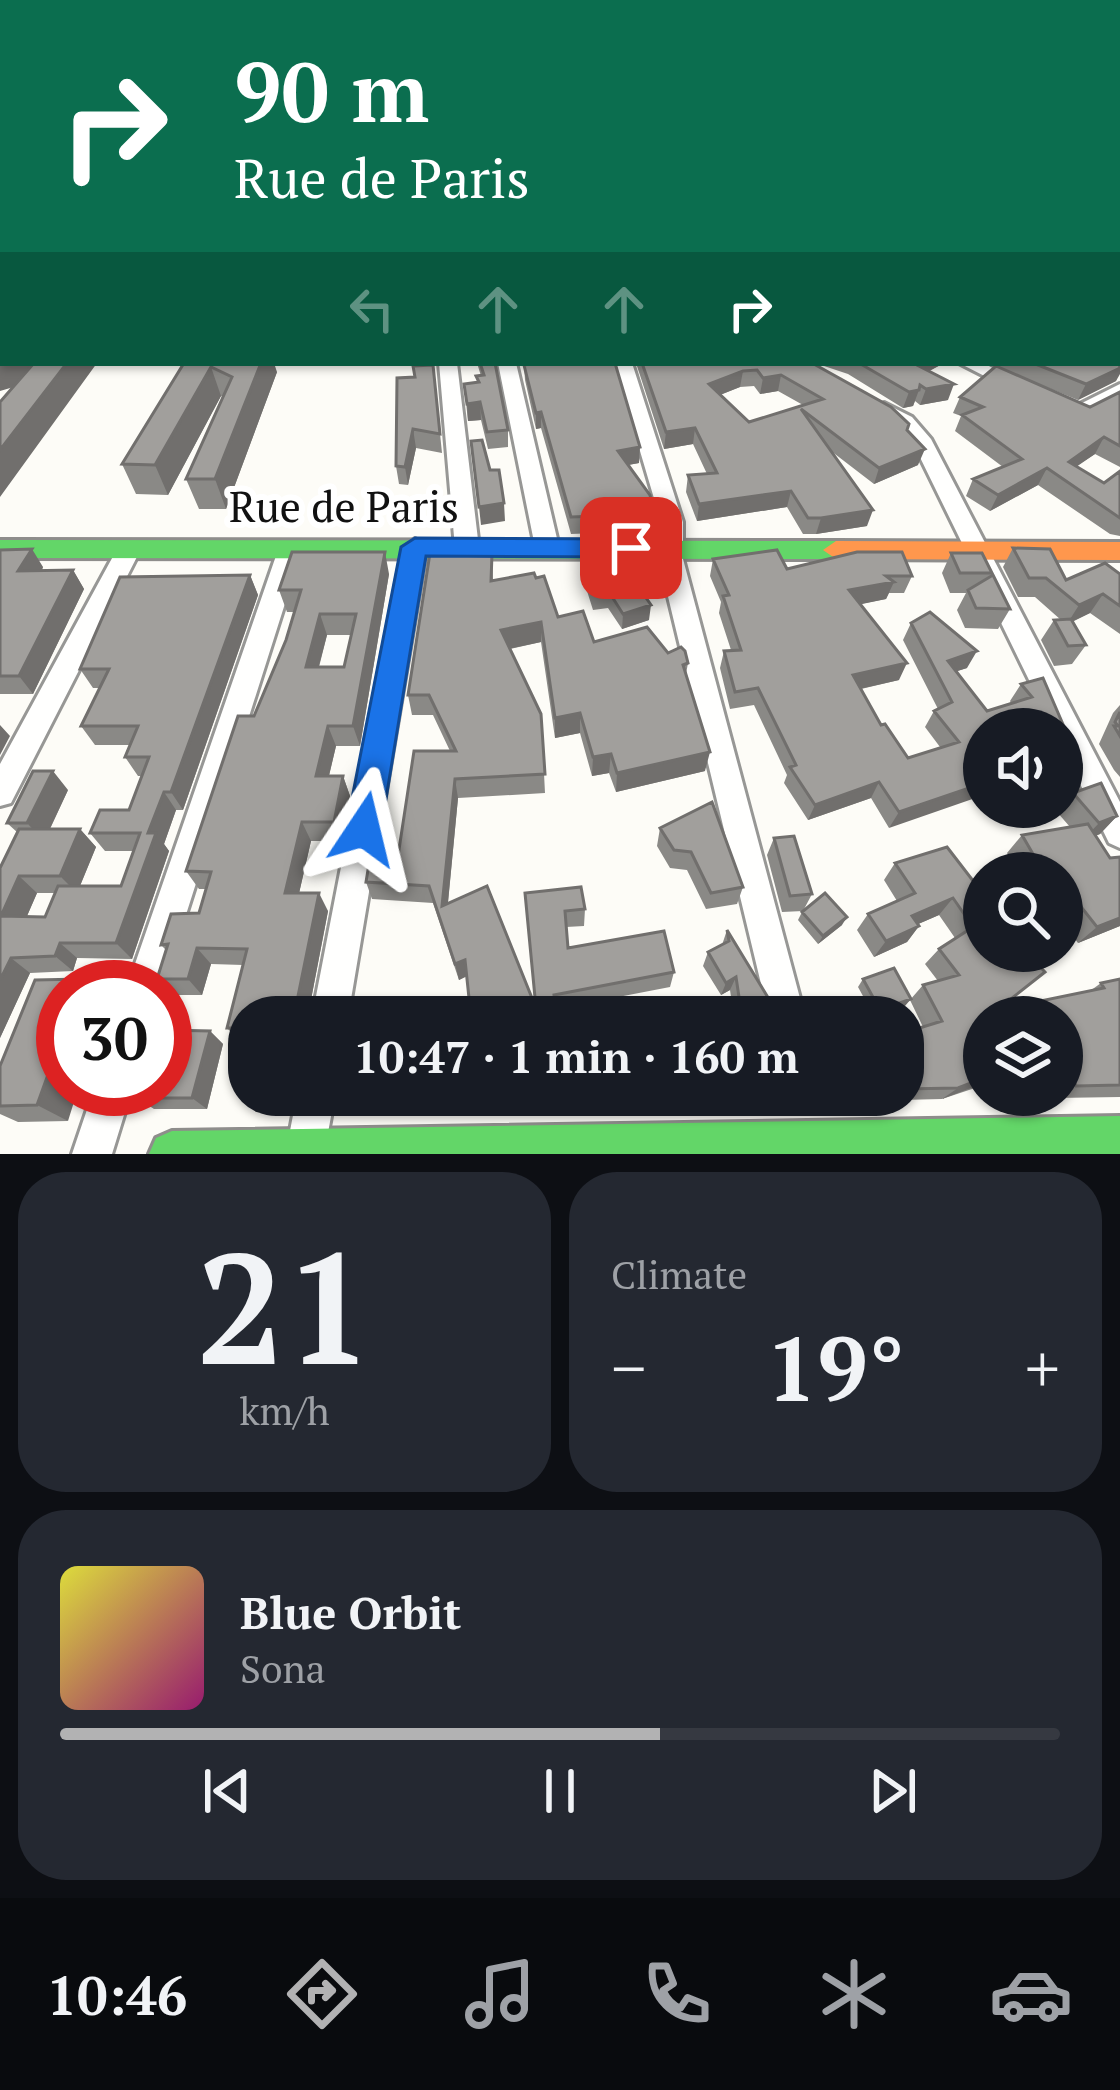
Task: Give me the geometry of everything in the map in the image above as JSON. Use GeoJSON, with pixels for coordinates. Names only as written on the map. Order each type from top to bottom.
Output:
{"type":"FeatureCollection","features":[{"type":"Feature","properties":{"kind":"main road","name":"Rue de Paris"},"geometry":{"type":"LineString","coordinates":[[0,549],[1120,551]]}},
{"type":"Feature","properties":{"kind":"main road"},"geometry":{"type":"LineString","coordinates":[[172,1154],[817,1127],[1120,1138]]}},
{"type":"Feature","properties":{"kind":"street"},"geometry":{"type":"LineString","coordinates":[[448,366],[467,548]]}},
{"type":"Feature","properties":{"kind":"street"},"geometry":{"type":"LineString","coordinates":[[508,366],[547,547]]}},
{"type":"Feature","properties":{"kind":"street"},"geometry":{"type":"LineString","coordinates":[[624,366],[672,522],[672,548],[725,784],[781,996]]}},
{"type":"Feature","properties":{"kind":"street"},"geometry":{"type":"LineString","coordinates":[[975,366],[1079,412],[1120,390]]}},
{"type":"Feature","properties":{"kind":"street"},"geometry":{"type":"LineString","coordinates":[[856,394],[914,430],[1120,833]]}},
{"type":"Feature","properties":{"kind":"street"},"geometry":{"type":"LineString","coordinates":[[334,996],[415,547]]}},
{"type":"Feature","properties":{"kind":"street"},"geometry":{"type":"LineString","coordinates":[[0,793],[129,550]]}},
{"type":"Feature","properties":{"kind":"street"},"geometry":{"type":"LineString","coordinates":[[154,960],[290,550]]}},
{"type":"Feature","properties":{"kind":"street"},"geometry":{"type":"LineString","coordinates":[[92,1154],[104,1116]]}},
{"type":"Feature","properties":{"kind":"street"},"geometry":{"type":"LineString","coordinates":[[305,1152],[312,1116]]}},
{"type":"Feature","properties":{"kind":"building"},"geometry":{"type":"Polygon","coordinates":[[[31,366],[65,366],[0,450],[0,402],[31,366]]]}},
{"type":"Feature","properties":{"kind":"building"},"geometry":{"type":"Polygon","coordinates":[[[182,366],[260,366],[215,479],[186,479],[232,377],[211,367],[155,465],[122,464],[182,366]]]}},
{"type":"Feature","properties":{"kind":"building"},"geometry":{"type":"Polygon","coordinates":[[[413,366],[433,366],[440,434],[413,429],[405,467],[396,466],[397,378],[415,377],[413,366]]]}},
{"type":"Feature","properties":{"kind":"building"},"geometry":{"type":"Polygon","coordinates":[[[481,366],[496,366],[508,430],[487,432],[480,402],[467,404],[464,384],[479,382],[476,376],[484,375],[481,366]]]}},
{"type":"Feature","properties":{"kind":"building"},"geometry":{"type":"Polygon","coordinates":[[[524,366],[616,366],[640,447],[618,451],[650,495],[654,514],[571,517],[541,412],[536,413],[524,366]]]}},
{"type":"Feature","properties":{"kind":"building"},"geometry":{"type":"Polygon","coordinates":[[[643,366],[817,366],[891,407],[925,449],[879,468],[801,409],[873,510],[808,518],[791,491],[699,504],[688,475],[717,473],[695,428],[666,432],[643,366]],[[757,370],[743,371],[709,384],[749,422],[823,399],[781,375],[763,378],[757,370]]]}},
{"type":"Feature","properties":{"kind":"building"},"geometry":{"type":"Polygon","coordinates":[[[864,366],[919,366],[954,384],[926,389],[920,385],[919,390],[909,392],[864,366]]]}},
{"type":"Feature","properties":{"kind":"building"},"geometry":{"type":"Polygon","coordinates":[[[996,366],[1090,407],[1120,392],[1120,446],[1104,437],[1069,462],[1104,483],[1120,471],[1120,518],[1047,468],[998,495],[973,479],[1022,459],[962,415],[983,407],[960,397],[996,366]]]}},
{"type":"Feature","properties":{"kind":"building"},"geometry":{"type":"Polygon","coordinates":[[[1041,366],[1120,366],[1086,384],[1041,366]]]}},
{"type":"Feature","properties":{"kind":"building"},"geometry":{"type":"Polygon","coordinates":[[[482,440],[490,470],[499,470],[504,503],[479,507],[471,441],[482,440]]]}},
{"type":"Feature","properties":{"kind":"building"},"geometry":{"type":"Polygon","coordinates":[[[1013,548],[1050,549],[1066,580],[1105,563],[1120,574],[1120,606],[1103,594],[1079,605],[1046,578],[1029,578],[1013,548]]]}},
{"type":"Feature","properties":{"kind":"building"},"geometry":{"type":"Polygon","coordinates":[[[32,549],[18,571],[73,570],[19,676],[0,676],[0,550],[32,549]]]}},
{"type":"Feature","properties":{"kind":"building"},"geometry":{"type":"Polygon","coordinates":[[[777,550],[787,569],[857,552],[902,552],[912,576],[886,576],[894,582],[849,590],[907,663],[853,675],[881,725],[885,724],[908,758],[959,742],[934,711],[952,702],[911,623],[930,612],[977,651],[948,661],[985,708],[963,708],[963,790],[899,812],[879,782],[815,805],[790,767],[796,765],[758,688],[735,692],[724,651],[741,650],[723,596],[729,595],[713,559],[777,550]]]}},
{"type":"Feature","properties":{"kind":"building"},"geometry":{"type":"Polygon","coordinates":[[[292,552],[385,552],[353,726],[328,726],[316,776],[343,776],[334,822],[302,822],[285,893],[319,893],[298,996],[235,996],[247,949],[197,948],[192,965],[192,960],[163,960],[168,944],[161,945],[171,914],[199,913],[211,872],[186,871],[238,716],[254,716],[301,590],[279,590],[292,552]],[[320,614],[306,667],[344,667],[356,614],[320,614]]]}},
{"type":"Feature","properties":{"kind":"building"},"geometry":{"type":"Polygon","coordinates":[[[430,553],[492,554],[491,581],[534,573],[536,578],[544,576],[558,617],[583,611],[594,642],[647,627],[668,653],[681,647],[685,651],[688,663],[683,665],[710,752],[617,773],[611,754],[593,757],[580,713],[555,718],[541,622],[501,630],[541,714],[545,774],[455,779],[442,906],[487,886],[531,996],[469,996],[465,960],[455,964],[429,886],[366,882],[369,864],[379,863],[380,857],[398,856],[414,751],[456,751],[429,695],[408,695],[430,553]]]}},
{"type":"Feature","properties":{"kind":"building"},"geometry":{"type":"Polygon","coordinates":[[[951,553],[982,553],[992,573],[960,573],[951,553]]]}},
{"type":"Feature","properties":{"kind":"building"},"geometry":{"type":"Polygon","coordinates":[[[616,555],[651,605],[623,614],[609,592],[593,594],[583,560],[616,555]]]}},
{"type":"Feature","properties":{"kind":"building"},"geometry":{"type":"Polygon","coordinates":[[[250,575],[171,792],[164,792],[148,833],[156,833],[116,943],[60,943],[55,956],[11,958],[0,980],[0,868],[19,829],[80,829],[60,876],[19,876],[1,916],[45,917],[58,886],[121,886],[140,833],[90,833],[100,810],[129,810],[149,757],[125,757],[138,726],[81,726],[109,669],[80,669],[120,577],[250,575]]]}},
{"type":"Feature","properties":{"kind":"building"},"geometry":{"type":"Polygon","coordinates":[[[993,575],[1010,609],[976,608],[968,590],[993,575]]]}},
{"type":"Feature","properties":{"kind":"building"},"geometry":{"type":"Polygon","coordinates":[[[1071,619],[1086,645],[1068,646],[1054,620],[1071,619]]]}},
{"type":"Feature","properties":{"kind":"building"},"geometry":{"type":"Polygon","coordinates":[[[1043,678],[1056,708],[997,708],[1032,697],[1021,684],[1043,678]]]}},
{"type":"Feature","properties":{"kind":"building"},"geometry":{"type":"Polygon","coordinates":[[[33,771],[53,771],[27,823],[7,823],[33,771]]]}},
{"type":"Feature","properties":{"kind":"building"},"geometry":{"type":"Polygon","coordinates":[[[1101,783],[1117,816],[1099,823],[1083,805],[1083,789],[1101,783]]]}},
{"type":"Feature","properties":{"kind":"building"},"geometry":{"type":"Polygon","coordinates":[[[712,802],[743,887],[711,893],[691,852],[674,850],[660,828],[712,802]]]}},
{"type":"Feature","properties":{"kind":"building"},"geometry":{"type":"Polygon","coordinates":[[[1088,824],[1110,858],[1120,857],[1120,918],[1097,927],[1083,909],[1083,852],[1032,852],[1022,835],[1088,824]]]}},
{"type":"Feature","properties":{"kind":"building"},"geometry":{"type":"Polygon","coordinates":[[[794,836],[812,894],[790,896],[774,838],[794,836]]]}},
{"type":"Feature","properties":{"kind":"building"},"geometry":{"type":"Polygon","coordinates":[[[947,847],[963,868],[963,912],[953,898],[912,916],[919,926],[886,941],[868,914],[915,893],[895,863],[947,847]]]}},
{"type":"Feature","properties":{"kind":"building"},"geometry":{"type":"Polygon","coordinates":[[[581,887],[585,909],[565,911],[568,948],[664,931],[674,972],[535,996],[525,893],[581,887]]]}},
{"type":"Feature","properties":{"kind":"building"},"geometry":{"type":"Polygon","coordinates":[[[825,893],[847,917],[823,936],[802,912],[825,893]]]}},
{"type":"Feature","properties":{"kind":"building"},"geometry":{"type":"Polygon","coordinates":[[[727,930],[767,996],[739,996],[736,977],[726,983],[708,952],[729,941],[727,930]]]}},
{"type":"Feature","properties":{"kind":"building"},"geometry":{"type":"Polygon","coordinates":[[[963,933],[963,972],[1045,972],[1015,996],[963,996],[963,1086],[924,1089],[924,1027],[942,1021],[923,985],[959,975],[939,949],[963,933]]]}},
{"type":"Feature","properties":{"kind":"building"},"geometry":{"type":"Polygon","coordinates":[[[894,968],[909,996],[872,996],[863,979],[894,968]]]}},
{"type":"Feature","properties":{"kind":"building"},"geometry":{"type":"Polygon","coordinates":[[[1120,979],[1120,1085],[1083,1086],[1083,996],[1065,996],[1104,988],[1101,983],[1120,979]]]}},
{"type":"Feature","properties":{"kind":"building"},"geometry":{"type":"Polygon","coordinates":[[[35,980],[36,1105],[0,1106],[0,1066],[35,980]]]}},
{"type":"Feature","properties":{"kind":"building"},"geometry":{"type":"Polygon","coordinates":[[[192,1031],[210,1031],[192,1098],[192,1031]]]}},
{"type":"Feature","properties":{"kind":"traffic: fast"},"geometry":{"type":"LineString","coordinates":[[0,549],[836,550]]}},
{"type":"Feature","properties":{"kind":"traffic: fast"},"geometry":{"type":"LineString","coordinates":[[172,1154],[1120,1138]]}},
{"type":"Feature","properties":{"kind":"traffic: slow"},"geometry":{"type":"LineString","coordinates":[[836,550],[1120,551]]}},
{"type":"Feature","properties":{"kind":"route"},"geometry":{"type":"LineString","coordinates":[[364,829],[415,547],[631,548]]}}]}
